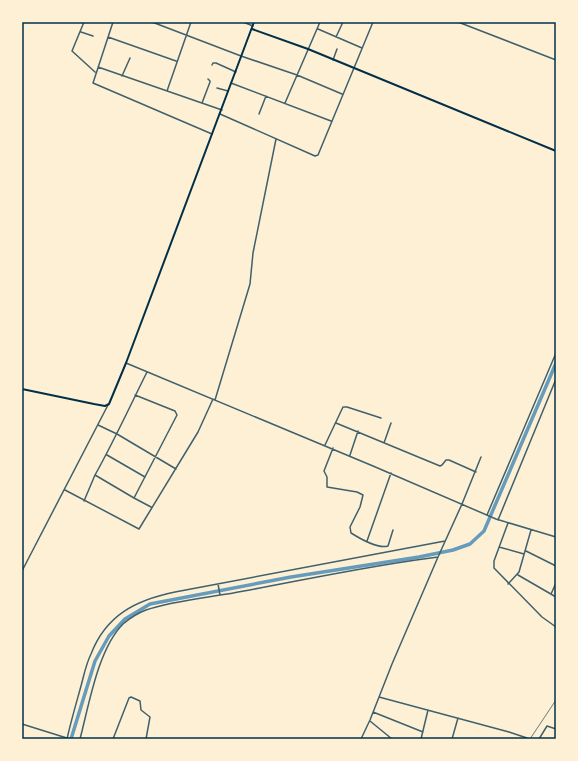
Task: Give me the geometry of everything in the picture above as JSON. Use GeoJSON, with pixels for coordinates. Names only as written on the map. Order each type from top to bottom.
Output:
{"type":"FeatureCollection","features":[{"type":"Feature","properties":{"kind":"main road"},"geometry":{"type":"LineString","coordinates":[[22,389],[94,404],[105,406],[108,405],[126,363],[254,22]]}},
{"type":"Feature","properties":{"kind":"main road"},"geometry":{"type":"LineString","coordinates":[[252,27],[556,151]]}},
{"type":"Feature","properties":{"kind":"street"},"geometry":{"type":"LineString","coordinates":[[84,22],[72,51],[96,72]]}},
{"type":"Feature","properties":{"kind":"street"},"geometry":{"type":"LineString","coordinates":[[113,22],[92,82],[212,134]]}},
{"type":"Feature","properties":{"kind":"street"},"geometry":{"type":"LineString","coordinates":[[152,22],[241,56],[297,75],[342,94]]}},
{"type":"Feature","properties":{"kind":"street"},"geometry":{"type":"LineString","coordinates":[[167,91],[191,22]]}},
{"type":"Feature","properties":{"kind":"street"},"geometry":{"type":"LineString","coordinates":[[243,22],[252,27]]}},
{"type":"Feature","properties":{"kind":"street"},"geometry":{"type":"LineString","coordinates":[[285,103],[320,22]]}},
{"type":"Feature","properties":{"kind":"street"},"geometry":{"type":"LineString","coordinates":[[336,37],[343,22]]}},
{"type":"Feature","properties":{"kind":"street"},"geometry":{"type":"LineString","coordinates":[[220,114],[316,156],[319,154],[342,94],[373,22]]}},
{"type":"Feature","properties":{"kind":"street"},"geometry":{"type":"LineString","coordinates":[[458,22],[556,60]]}},
{"type":"Feature","properties":{"kind":"street"},"geometry":{"type":"LineString","coordinates":[[317,29],[362,48]]}},
{"type":"Feature","properties":{"kind":"street"},"geometry":{"type":"LineString","coordinates":[[81,32],[93,36]]}},
{"type":"Feature","properties":{"kind":"street"},"geometry":{"type":"LineString","coordinates":[[108,37],[177,61]]}},
{"type":"Feature","properties":{"kind":"street"},"geometry":{"type":"LineString","coordinates":[[333,60],[337,50]]}},
{"type":"Feature","properties":{"kind":"street"},"geometry":{"type":"LineString","coordinates":[[122,76],[130,58]]}},
{"type":"Feature","properties":{"kind":"street"},"geometry":{"type":"LineString","coordinates":[[212,65],[213,63],[216,63],[236,72]]}},
{"type":"Feature","properties":{"kind":"street"},"geometry":{"type":"LineString","coordinates":[[98,67],[222,110]]}},
{"type":"Feature","properties":{"kind":"street"},"geometry":{"type":"LineString","coordinates":[[202,103],[210,82],[208,79]]}},
{"type":"Feature","properties":{"kind":"street"},"geometry":{"type":"LineString","coordinates":[[231,83],[331,121]]}},
{"type":"Feature","properties":{"kind":"street"},"geometry":{"type":"LineString","coordinates":[[217,88],[228,91]]}},
{"type":"Feature","properties":{"kind":"street"},"geometry":{"type":"LineString","coordinates":[[259,114],[266,96]]}},
{"type":"Feature","properties":{"kind":"street"},"geometry":{"type":"LineString","coordinates":[[65,490],[139,529],[176,469],[204,422],[214,399],[250,284],[253,253],[276,139]]}},
{"type":"Feature","properties":{"kind":"street"},"geometry":{"type":"LineString","coordinates":[[487,516],[556,353]]}},
{"type":"Feature","properties":{"kind":"street"},"geometry":{"type":"LineString","coordinates":[[126,363],[350,455],[487,516],[556,537]]}},
{"type":"Feature","properties":{"kind":"street"},"geometry":{"type":"LineString","coordinates":[[84,500],[147,372]]}},
{"type":"Feature","properties":{"kind":"street"},"geometry":{"type":"LineString","coordinates":[[497,520],[556,379]]}},
{"type":"Feature","properties":{"kind":"street"},"geometry":{"type":"LineString","coordinates":[[134,498],[177,414],[174,411],[135,395]]}},
{"type":"Feature","properties":{"kind":"street"},"geometry":{"type":"LineString","coordinates":[[22,571],[108,405]]}},
{"type":"Feature","properties":{"kind":"street"},"geometry":{"type":"LineString","coordinates":[[325,445],[343,407],[345,406],[381,418]]}},
{"type":"Feature","properties":{"kind":"street"},"geometry":{"type":"LineString","coordinates":[[336,423],[440,466],[446,460],[449,460],[476,472]]}},
{"type":"Feature","properties":{"kind":"street"},"geometry":{"type":"LineString","coordinates":[[384,443],[391,423]]}},
{"type":"Feature","properties":{"kind":"street"},"geometry":{"type":"LineString","coordinates":[[98,425],[117,434],[176,469]]}},
{"type":"Feature","properties":{"kind":"street"},"geometry":{"type":"LineString","coordinates":[[350,455],[358,431]]}},
{"type":"Feature","properties":{"kind":"street"},"geometry":{"type":"LineString","coordinates":[[333,448],[324,471],[327,477],[326,486],[357,492],[363,495],[360,507],[349,531],[379,546],[388,546]]}},
{"type":"Feature","properties":{"kind":"street"},"geometry":{"type":"LineString","coordinates":[[106,455],[145,477]]}},
{"type":"Feature","properties":{"kind":"street"},"geometry":{"type":"LineString","coordinates":[[361,739],[439,554],[476,472],[481,457]]}},
{"type":"Feature","properties":{"kind":"street"},"geometry":{"type":"LineString","coordinates":[[367,541],[391,473]]}},
{"type":"Feature","properties":{"kind":"street"},"geometry":{"type":"LineString","coordinates":[[95,475],[152,508]]}},
{"type":"Feature","properties":{"kind":"street"},"geometry":{"type":"LineString","coordinates":[[508,523],[494,561],[494,568],[542,617],[556,627]]}},
{"type":"Feature","properties":{"kind":"street"},"geometry":{"type":"LineString","coordinates":[[390,552],[388,546],[393,530]]}},
{"type":"Feature","properties":{"kind":"street"},"geometry":{"type":"LineString","coordinates":[[508,584],[518,575],[531,530]]}},
{"type":"Feature","properties":{"kind":"street"},"geometry":{"type":"LineString","coordinates":[[22,724],[68,739],[91,653],[101,635],[112,621],[132,606],[150,597],[445,541]]}},
{"type":"Feature","properties":{"kind":"street"},"geometry":{"type":"LineString","coordinates":[[499,546],[525,554]]}},
{"type":"Feature","properties":{"kind":"street"},"geometry":{"type":"LineString","coordinates":[[526,551],[556,566]]}},
{"type":"Feature","properties":{"kind":"street"},"geometry":{"type":"LineString","coordinates":[[80,739],[92,691],[111,640],[122,625],[132,617],[147,610],[172,603],[384,564],[438,557]]}},
{"type":"Feature","properties":{"kind":"street"},"geometry":{"type":"LineString","coordinates":[[518,575],[556,597]]}},
{"type":"Feature","properties":{"kind":"street"},"geometry":{"type":"LineString","coordinates":[[551,594],[556,583]]}},
{"type":"Feature","properties":{"kind":"street"},"geometry":{"type":"LineString","coordinates":[[219,584],[220,595]]}},
{"type":"Feature","properties":{"kind":"street"},"geometry":{"type":"LineString","coordinates":[[113,739],[129,698],[131,697],[140,700],[141,710],[150,717],[146,739]]}},
{"type":"Feature","properties":{"kind":"street"},"geometry":{"type":"LineString","coordinates":[[379,697],[509,732],[527,739]]}},
{"type":"Feature","properties":{"kind":"street"},"geometry":{"type":"LineString","coordinates":[[421,739],[428,710]]}},
{"type":"Feature","properties":{"kind":"street"},"geometry":{"type":"LineString","coordinates":[[373,712],[423,732]]}},
{"type":"Feature","properties":{"kind":"street"},"geometry":{"type":"LineString","coordinates":[[453,739],[458,718]]}},
{"type":"Feature","properties":{"kind":"street"},"geometry":{"type":"LineString","coordinates":[[370,720],[392,739]]}},
{"type":"Feature","properties":{"kind":"street"},"geometry":{"type":"LineString","coordinates":[[539,739],[548,726],[556,729]]}},
{"type":"Feature","properties":{"kind":"waterway"},"geometry":{"type":"LineString","coordinates":[[71,739],[95,661],[109,636],[125,619],[150,604],[291,577],[419,557],[453,550],[470,544],[484,531],[556,363]]}},
{"type":"Feature","properties":{"kind":"railway"},"geometry":{"type":"LineString","coordinates":[[530,739],[556,700]]}}]}
